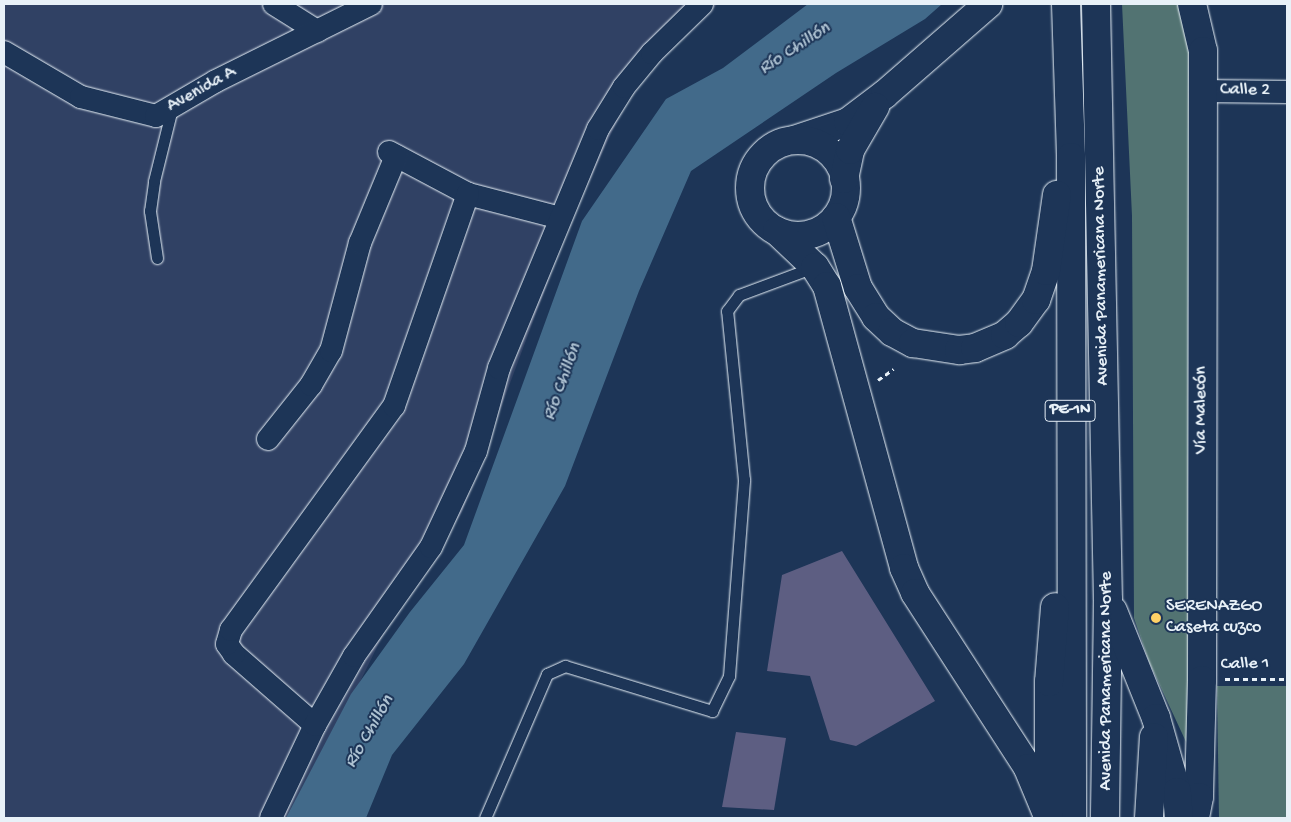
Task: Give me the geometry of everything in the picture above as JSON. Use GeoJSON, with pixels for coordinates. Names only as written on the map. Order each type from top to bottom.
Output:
{"type":"FeatureCollection","features":[{"type":"Feature","properties":{"kind":"main road"},"geometry":{"type":"LineString","coordinates":[[988,4],[885,94],[834,128],[784,142],[760,158],[750,184],[756,212],[815,267],[827,286],[904,568],[915,593],[1028,768],[1056,816]]}},
{"type":"Feature","properties":{"kind":"main road","name":"Avenida Panamericana Norte"},"geometry":{"type":"LineString","coordinates":[[1056,816],[1070,461],[1072,157],[1066,4]]}},
{"type":"Feature","properties":{"kind":"main road","name":"Avenida Panamericana Norte"},"geometry":{"type":"LineString","coordinates":[[1096,4],[1108,600],[1105,818]]}},
{"type":"Feature","properties":{"kind":"main road","name":"Vía Malecón"},"geometry":{"type":"LineString","coordinates":[[1192,4],[1203,51],[1202,680],[1199,797],[1195,818]]}},
{"type":"Feature","properties":{"kind":"main road"},"geometry":{"type":"LineString","coordinates":[[777,231],[803,236],[815,233],[836,217],[843,205],[844,179],[856,137],[885,94]]}},
{"type":"Feature","properties":{"kind":"main road"},"geometry":{"type":"LineString","coordinates":[[784,142],[810,143],[822,148],[833,156],[844,179]]}},
{"type":"Feature","properties":{"kind":"main road"},"geometry":{"type":"LineString","coordinates":[[836,217],[858,288],[884,325],[913,343],[928,347],[959,350],[975,348],[1005,335],[1019,323],[1036,300],[1046,271],[1058,189],[1072,157]]}},
{"type":"Feature","properties":{"kind":"main road"},"geometry":{"type":"LineString","coordinates":[[1108,600],[1156,718],[1177,792],[1179,818]]}},
{"type":"Feature","properties":{"kind":"main road"},"geometry":{"type":"LineString","coordinates":[[1149,818],[1156,718]]}},
{"type":"Feature","properties":{"kind":"street"},"geometry":{"type":"LineString","coordinates":[[274,4],[317,31]]}},
{"type":"Feature","properties":{"kind":"street","name":"Avenida A"},"geometry":{"type":"LineString","coordinates":[[4,52],[81,96],[156,116],[371,4]]}},
{"type":"Feature","properties":{"kind":"street"},"geometry":{"type":"LineString","coordinates":[[270,818],[315,725],[354,656],[431,547],[476,451],[499,368],[598,129],[624,87],[652,53],[702,4]]}},
{"type":"Feature","properties":{"kind":"street","name":"Calle 2"},"geometry":{"type":"LineString","coordinates":[[1202,91],[1287,92]]}},
{"type":"Feature","properties":{"kind":"street"},"geometry":{"type":"LineString","coordinates":[[268,439],[311,385],[331,351],[360,243],[393,154],[468,194],[560,218]]}},
{"type":"Feature","properties":{"kind":"street"},"geometry":{"type":"LineString","coordinates":[[315,725],[234,654],[227,644],[231,630],[394,406],[468,194]]}},
{"type":"Feature","properties":{"kind":"lane"},"geometry":{"type":"LineString","coordinates":[[157,258],[150,211],[154,181],[173,106]]}},
{"type":"Feature","properties":{"kind":"lane"},"geometry":{"type":"LineString","coordinates":[[485,818],[547,674],[565,666],[712,711],[729,676],[744,480],[726,310],[739,295],[815,267]]}},
{"type":"Feature","properties":{"kind":"path","name":"Calle 1"},"geometry":{"type":"LineString","coordinates":[[1202,680],[1287,678]]}},
{"type":"Feature","properties":{"kind":"shaded area"},"geometry":{"type":"Polygon","coordinates":[[[4,4],[718,4],[633,87],[571,220],[462,512],[384,633],[293,818],[4,818],[4,4]]]}},
{"type":"Feature","properties":{"kind":"green space"},"geometry":{"type":"Polygon","coordinates":[[[1122,4],[1180,4],[1196,56],[1196,585],[1187,744],[1149,662],[1134,618],[1132,216],[1122,4]]]}},
{"type":"Feature","properties":{"kind":"green space"},"geometry":{"type":"Polygon","coordinates":[[[1217,686],[1287,686],[1287,818],[1219,818],[1217,686]]]}},
{"type":"Feature","properties":{"kind":"water","name":"Río Chillón"},"geometry":{"type":"Polygon","coordinates":[[[808,4],[942,4],[925,19],[836,73],[691,171],[639,291],[565,486],[464,664],[392,755],[366,818],[286,818],[351,694],[410,612],[464,545],[582,221],[666,99],[723,68],[808,4]]]}},
{"type":"Feature","properties":{"kind":"building"},"geometry":{"type":"Polygon","coordinates":[[[842,551],[935,701],[856,746],[830,740],[810,676],[767,671],[782,575],[842,551]]]}},
{"type":"Feature","properties":{"kind":"building"},"geometry":{"type":"Polygon","coordinates":[[[736,732],[786,738],[774,810],[722,807],[736,732]]]}},
{"type":"Feature","properties":{"kind":"place","name":"SERENAZGO Caseta cuzco"},"geometry":{"type":"Point","coordinates":[1156,618]}}]}
